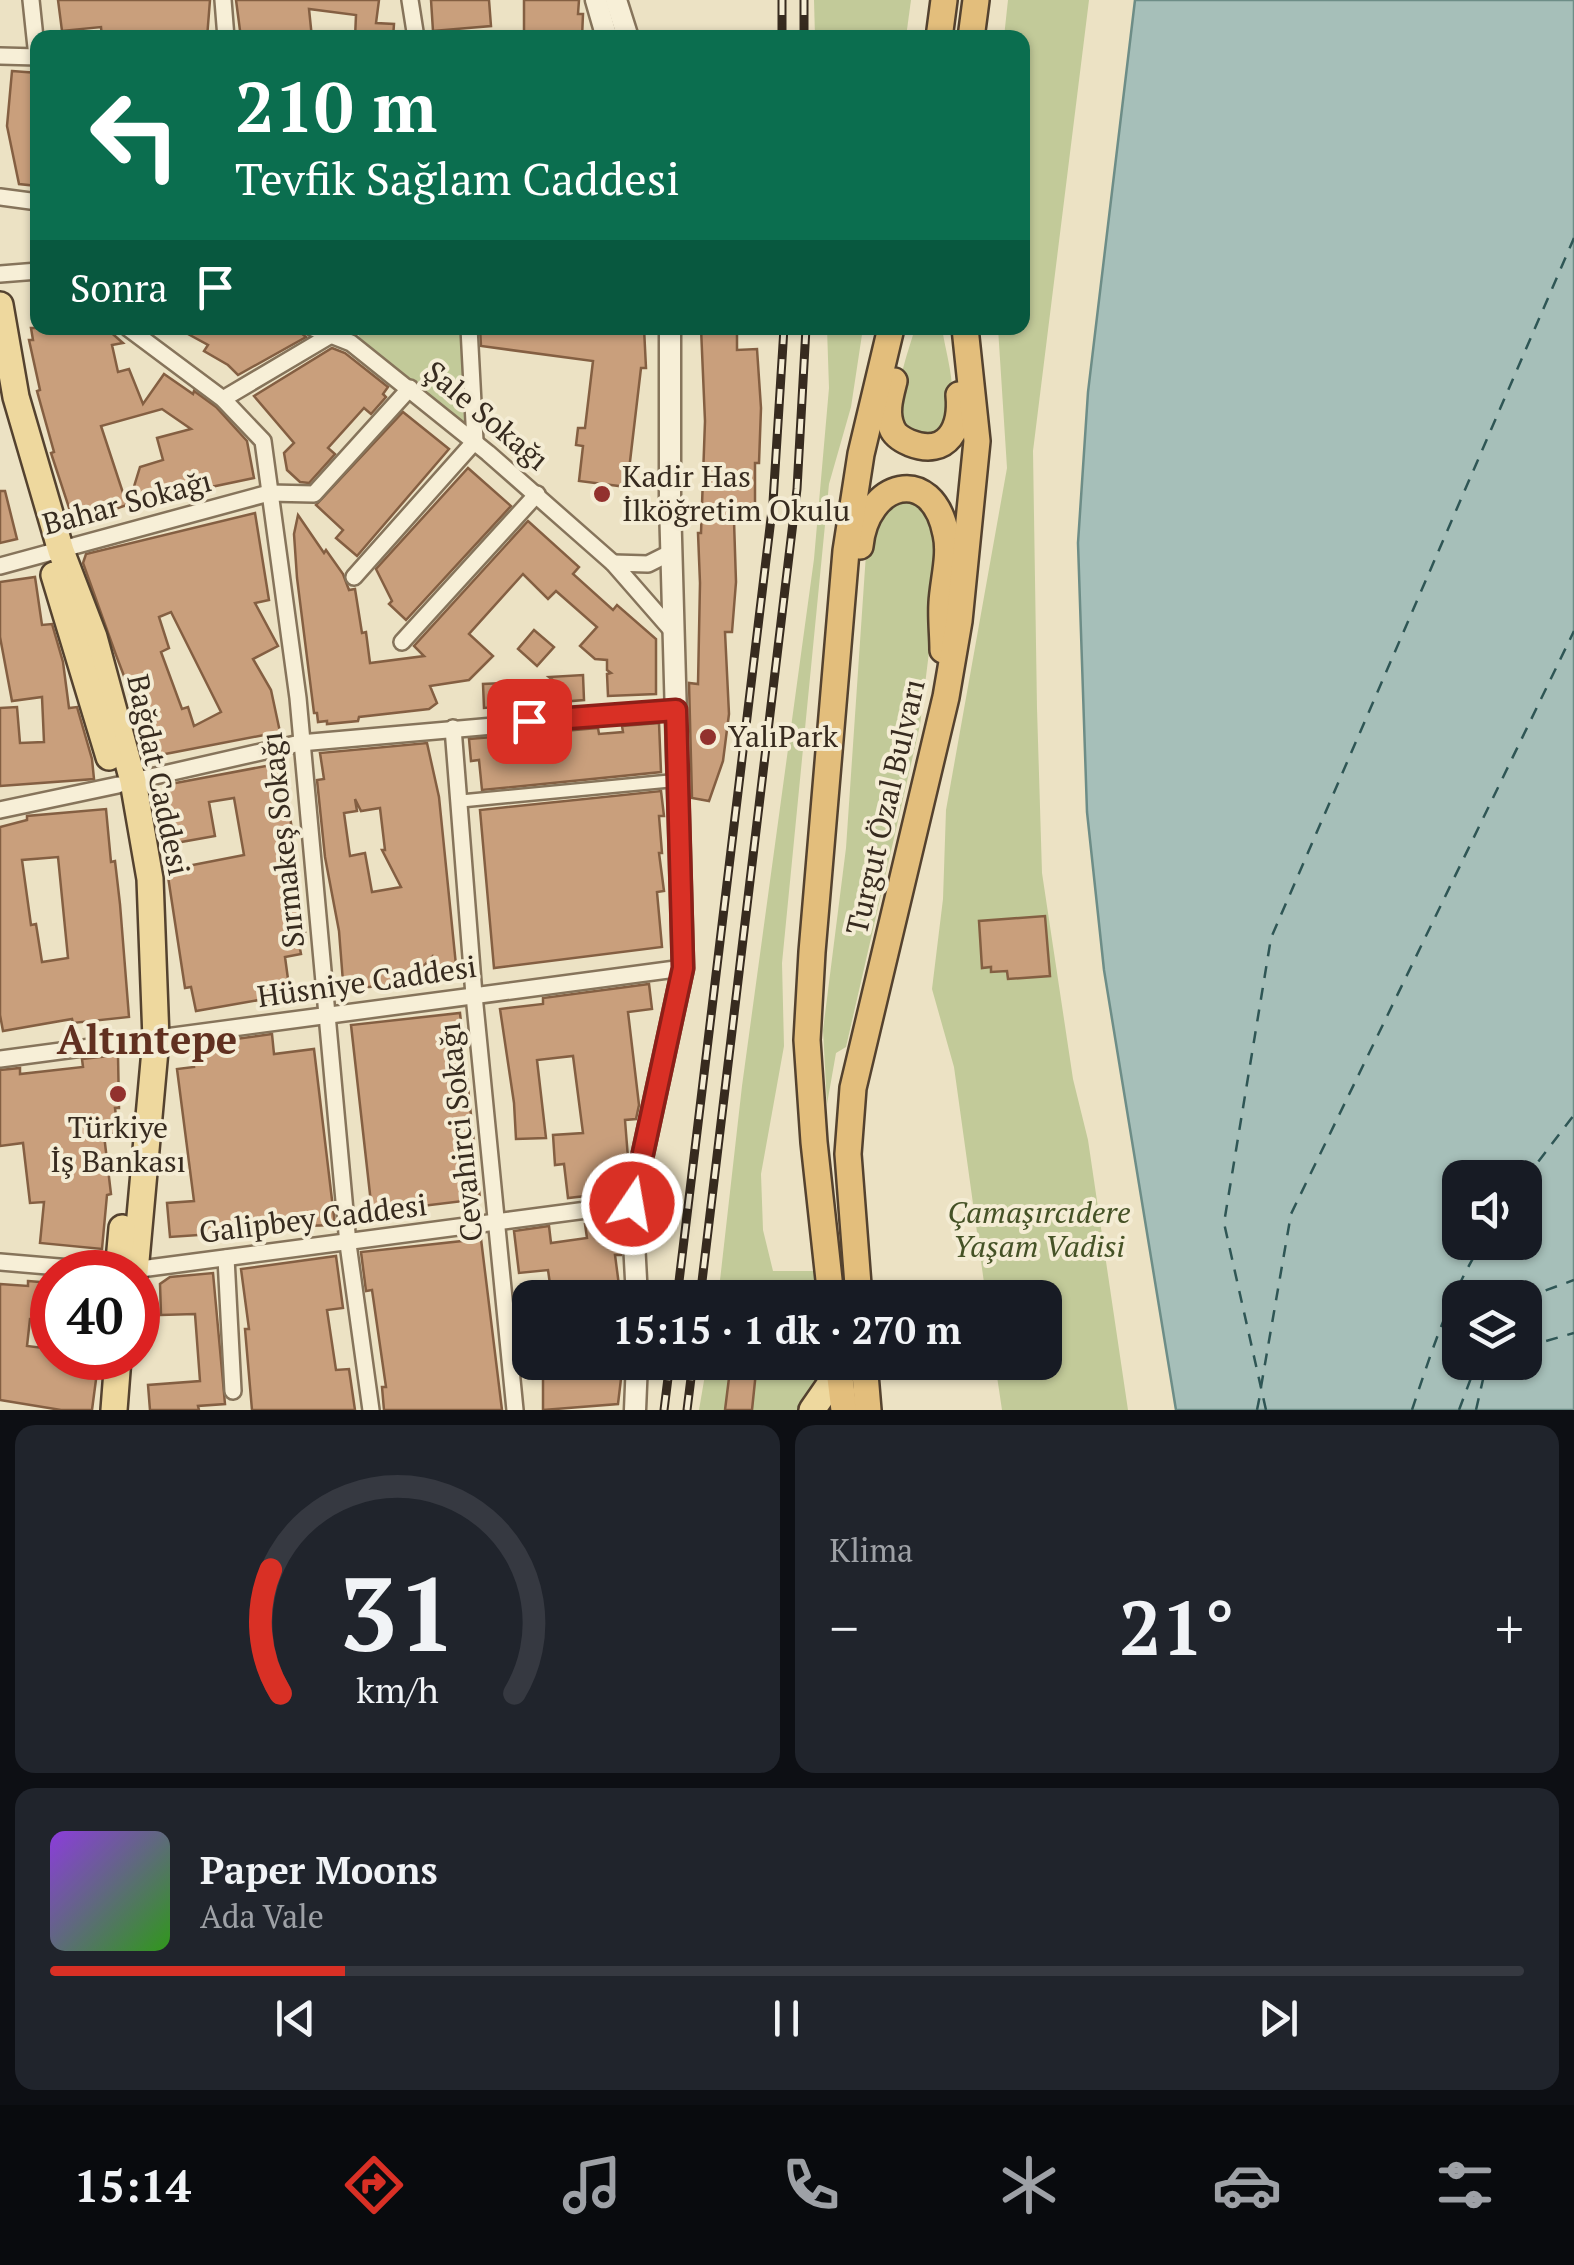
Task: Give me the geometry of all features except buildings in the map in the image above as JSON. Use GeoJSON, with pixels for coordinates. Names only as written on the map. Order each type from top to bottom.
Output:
{"type":"FeatureCollection","features":[{"type":"Feature","properties":{"kind":"highway"},"geometry":{"type":"LineString","coordinates":[[940,30],[944,0]]}},
{"type":"Feature","properties":{"kind":"highway"},"geometry":{"type":"LineString","coordinates":[[973,30],[976,0]]}},
{"type":"Feature","properties":{"kind":"highway","name":"Turgut Özal Bulvarı"},"geometry":{"type":"LineString","coordinates":[[829,1280],[807,1040],[851,510],[890,335]]}},
{"type":"Feature","properties":{"kind":"highway"},"geometry":{"type":"LineString","coordinates":[[903,335],[888,406],[891,428],[898,437],[930,447],[944,442],[956,431],[961,416],[955,335]]}},
{"type":"Feature","properties":{"kind":"highway","name":"Turgut Özal Bulvarı"},"geometry":{"type":"LineString","coordinates":[[858,1280],[848,1154],[853,1088],[946,697],[959,622],[977,441],[966,335]]}},
{"type":"Feature","properties":{"kind":"highway"},"geometry":{"type":"LineString","coordinates":[[825,808],[846,725],[861,538],[876,501],[889,492],[906,488],[923,492],[936,505],[948,536],[942,608],[946,697]]}},
{"type":"Feature","properties":{"kind":"highway"},"geometry":{"type":"LineString","coordinates":[[840,1380],[844,1410]]}},
{"type":"Feature","properties":{"kind":"highway"},"geometry":{"type":"LineString","coordinates":[[866,1380],[868,1410]]}},
{"type":"Feature","properties":{"kind":"main road","name":"Bağdat Caddesi"},"geometry":{"type":"LineString","coordinates":[[0,305],[16,397],[54,552]]}},
{"type":"Feature","properties":{"kind":"main road","name":"Bağdat Caddesi"},"geometry":{"type":"LineString","coordinates":[[0,394],[54,552],[94,637],[150,879],[150,1040],[129,1250]]}},
{"type":"Feature","properties":{"kind":"main road"},"geometry":{"type":"LineString","coordinates":[[114,1410],[116,1380]]}},
{"type":"Feature","properties":{"kind":"main road"},"geometry":{"type":"LineString","coordinates":[[129,1410],[131,1380]]}},
{"type":"Feature","properties":{"kind":"main road"},"geometry":{"type":"LineString","coordinates":[[812,1410],[830,1380]]}},
{"type":"Feature","properties":{"kind":"street"},"geometry":{"type":"LineString","coordinates":[[31,0],[34,30]]}},
{"type":"Feature","properties":{"kind":"street"},"geometry":{"type":"LineString","coordinates":[[222,0],[225,30]]}},
{"type":"Feature","properties":{"kind":"street"},"geometry":{"type":"LineString","coordinates":[[410,0],[415,30]]}},
{"type":"Feature","properties":{"kind":"street"},"geometry":{"type":"LineString","coordinates":[[596,0],[605,30]]}},
{"type":"Feature","properties":{"kind":"street"},"geometry":{"type":"LineString","coordinates":[[616,0],[625,30]]}},
{"type":"Feature","properties":{"kind":"street"},"geometry":{"type":"LineString","coordinates":[[0,56],[30,57]]}},
{"type":"Feature","properties":{"kind":"street"},"geometry":{"type":"LineString","coordinates":[[0,197],[30,201]]}},
{"type":"Feature","properties":{"kind":"street"},"geometry":{"type":"LineString","coordinates":[[0,274],[30,271]]}},
{"type":"Feature","properties":{"kind":"street","name":"Sırmakeş Sokağı"},"geometry":{"type":"LineString","coordinates":[[138,335],[223,398],[263,441],[288,617],[348,1244],[371,1410]]}},
{"type":"Feature","properties":{"kind":"street"},"geometry":{"type":"LineString","coordinates":[[223,398],[331,335]]}},
{"type":"Feature","properties":{"kind":"street","name":"Şale Sokağı"},"geometry":{"type":"LineString","coordinates":[[331,335],[349,335],[537,494],[613,563],[675,634]]}},
{"type":"Feature","properties":{"kind":"street"},"geometry":{"type":"LineString","coordinates":[[354,576],[475,442],[469,335]]}},
{"type":"Feature","properties":{"kind":"street"},"geometry":{"type":"LineString","coordinates":[[635,1280],[632,1204],[683,968],[670,335]]}},
{"type":"Feature","properties":{"kind":"street","name":"Bahar Sokağı"},"geometry":{"type":"LineString","coordinates":[[0,566],[268,492],[314,494],[410,388]]}},
{"type":"Feature","properties":{"kind":"street"},"geometry":{"type":"LineString","coordinates":[[402,642],[537,494]]}},
{"type":"Feature","properties":{"kind":"street"},"geometry":{"type":"LineString","coordinates":[[613,563],[648,564],[672,552]]}},
{"type":"Feature","properties":{"kind":"street"},"geometry":{"type":"LineString","coordinates":[[0,810],[300,743],[676,710]]}},
{"type":"Feature","properties":{"kind":"street","name":"Cevahirci Sokağı"},"geometry":{"type":"LineString","coordinates":[[453,728],[474,994],[515,1410]]}},
{"type":"Feature","properties":{"kind":"street"},"geometry":{"type":"LineString","coordinates":[[461,801],[680,780]]}},
{"type":"Feature","properties":{"kind":"street","name":"Hüsniye Caddesi"},"geometry":{"type":"LineString","coordinates":[[1,1056],[150,1040],[683,968]]}},
{"type":"Feature","properties":{"kind":"street","name":"Galipbey Caddesi"},"geometry":{"type":"LineString","coordinates":[[160,1267],[632,1204]]}},
{"type":"Feature","properties":{"kind":"street"},"geometry":{"type":"LineString","coordinates":[[226,1258],[233,1391]]}},
{"type":"Feature","properties":{"kind":"street","name":"Galipbey Caddesi"},"geometry":{"type":"LineString","coordinates":[[0,1262],[30,1264]]}},
{"type":"Feature","properties":{"kind":"street"},"geometry":{"type":"LineString","coordinates":[[635,1410],[636,1380]]}},
{"type":"Feature","properties":{"kind":"green space"},"geometry":{"type":"Polygon","coordinates":[[[814,0],[911,0],[907,30],[815,30],[814,0]]]}},
{"type":"Feature","properties":{"kind":"green space","name":"Çamaşırcıdere Yaşam Vadisi"},"geometry":{"type":"Polygon","coordinates":[[[1008,0],[1089,0],[1033,451],[1037,708],[1042,873],[1073,1079],[1088,1140],[1128,1410],[1002,1410],[998,1380],[1062,1380],[1062,1280],[984,1280],[954,1067],[932,989],[943,899],[946,810],[1007,468],[998,335],[1030,335],[1030,30],[1005,30],[1008,0]]]}},
{"type":"Feature","properties":{"kind":"green space"},"geometry":{"type":"Polygon","coordinates":[[[359,335],[461,335],[464,422],[359,335]]]}},
{"type":"Feature","properties":{"kind":"green space"},"geometry":{"type":"Polygon","coordinates":[[[827,335],[862,335],[851,407],[829,484],[782,963],[784,1046],[761,1174],[763,1230],[773,1271],[820,1271],[821,1280],[720,1280],[742,1086],[814,559],[829,388],[827,335]]]}},
{"type":"Feature","properties":{"kind":"green space"},"geometry":{"type":"Polygon","coordinates":[[[913,335],[943,335],[952,402],[944,428],[934,438],[905,427],[898,407],[913,335]]]}},
{"type":"Feature","properties":{"kind":"green space"},"geometry":{"type":"Polygon","coordinates":[[[912,498],[927,508],[941,555],[920,725],[846,1047],[836,1053],[827,1104],[823,1030],[846,848],[867,539],[885,504],[912,498]]]}},
{"type":"Feature","properties":{"kind":"green space"},"geometry":{"type":"Polygon","coordinates":[[[704,1380],[822,1380],[802,1410],[699,1410],[704,1380]]]}},
{"type":"Feature","properties":{"kind":"water"},"geometry":{"type":"Polygon","coordinates":[[[1135,0],[1574,0],[1574,1410],[1176,1410],[1104,970],[1087,812],[1078,543],[1088,392],[1135,0]]]}},
{"type":"Feature","properties":{"kind":"ferry route"},"geometry":{"type":"LineString","coordinates":[[1266,1410],[1224,1223],[1271,938],[1574,238]]}},
{"type":"Feature","properties":{"kind":"ferry route"},"geometry":{"type":"LineString","coordinates":[[1261,1387],[1291,1214],[1574,631]]}},
{"type":"Feature","properties":{"kind":"ferry route"},"geometry":{"type":"LineString","coordinates":[[1540,1160],[1574,1115]]}},
{"type":"Feature","properties":{"kind":"ferry route"},"geometry":{"type":"LineString","coordinates":[[1412,1410],[1434,1345],[1472,1260]]}},
{"type":"Feature","properties":{"kind":"ferry route"},"geometry":{"type":"LineString","coordinates":[[1542,1292],[1574,1280]]}},
{"type":"Feature","properties":{"kind":"ferry route"},"geometry":{"type":"LineString","coordinates":[[1542,1342],[1574,1333]]}},
{"type":"Feature","properties":{"kind":"ferry route"},"geometry":{"type":"LineString","coordinates":[[1459,1410],[1470,1380]]}},
{"type":"Feature","properties":{"kind":"ferry route"},"geometry":{"type":"LineString","coordinates":[[1476,1410],[1483,1380]]}},
{"type":"Feature","properties":{"kind":"ferry route"},"geometry":{"type":"LineString","coordinates":[[1257,1410],[1260,1395]]}},
{"type":"Feature","properties":{"kind":"railway"},"geometry":{"type":"LineString","coordinates":[[782,0],[782,30]]}},
{"type":"Feature","properties":{"kind":"railway"},"geometry":{"type":"LineString","coordinates":[[804,0],[804,30]]}},
{"type":"Feature","properties":{"kind":"railway"},"geometry":{"type":"LineString","coordinates":[[679,1280],[773,502],[784,335]]}},
{"type":"Feature","properties":{"kind":"railway"},"geometry":{"type":"LineString","coordinates":[[702,1280],[797,489],[806,335]]}},
{"type":"Feature","properties":{"kind":"railway"},"geometry":{"type":"LineString","coordinates":[[664,1410],[668,1380]]}},
{"type":"Feature","properties":{"kind":"railway"},"geometry":{"type":"LineString","coordinates":[[687,1410],[691,1380]]}},
{"type":"Feature","properties":{"kind":"place","name":"Kadir Has İlköğretim Okulu"},"geometry":{"type":"Point","coordinates":[602,494]}},
{"type":"Feature","properties":{"kind":"place","name":"YalıPark"},"geometry":{"type":"Point","coordinates":[708,737]}},
{"type":"Feature","properties":{"kind":"place","name":"Türkiye İş Bankası"},"geometry":{"type":"Point","coordinates":[118,1094]}},
{"type":"Feature","properties":{"kind":"district","name":"Altıntepe"},"geometry":{"type":"Point","coordinates":[147,1040]}},
{"type":"Feature","properties":{"kind":"route"},"geometry":{"type":"LineString","coordinates":[[529,721],[676,710],[683,968],[632,1204]]}}]}
